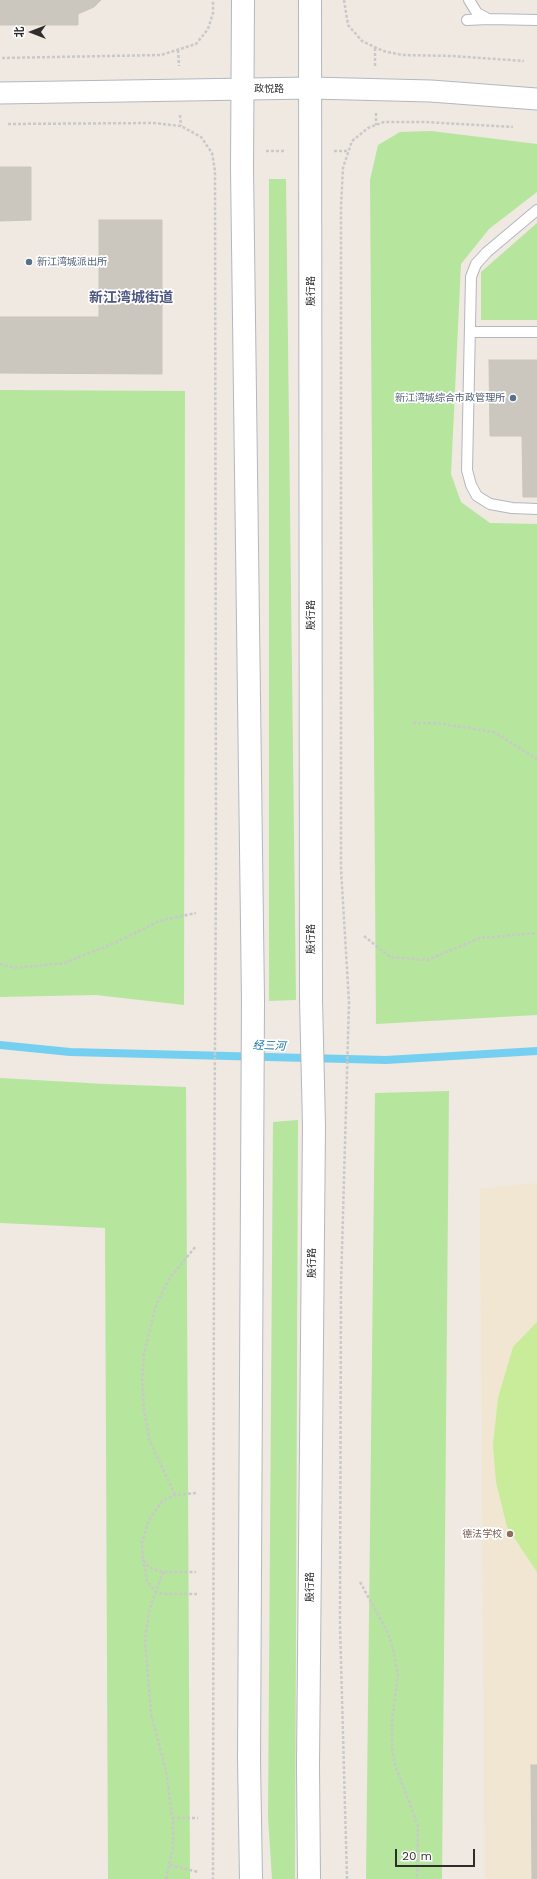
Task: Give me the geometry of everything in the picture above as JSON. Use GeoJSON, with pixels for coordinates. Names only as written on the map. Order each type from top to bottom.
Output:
{"type":"FeatureCollection","features":[{"type":"Feature","properties":{"kind":"main road"},"geometry":{"type":"LineString","coordinates":[[243,0],[242,151],[253,1000],[249,1760],[251,1879]]}},
{"type":"Feature","properties":{"kind":"main road","name":"殷行路"},"geometry":{"type":"LineString","coordinates":[[309,1879],[308,1765],[314,1126],[311,999],[310,0]]}},
{"type":"Feature","properties":{"kind":"street","name":"政悦路"},"geometry":{"type":"LineString","coordinates":[[0,93],[311,88],[431,91],[537,99]]}},
{"type":"Feature","properties":{"kind":"lane"},"geometry":{"type":"LineString","coordinates":[[469,0],[477,13],[488,19]]}},
{"type":"Feature","properties":{"kind":"lane"},"geometry":{"type":"LineString","coordinates":[[467,20],[537,20]]}},
{"type":"Feature","properties":{"kind":"lane"},"geometry":{"type":"LineString","coordinates":[[537,210],[487,252],[476,264],[471,277],[467,470],[471,485],[477,496],[490,504],[512,508],[537,509]]}},
{"type":"Feature","properties":{"kind":"lane"},"geometry":{"type":"LineString","coordinates":[[470,332],[537,332]]}},
{"type":"Feature","properties":{"kind":"path"},"geometry":{"type":"LineString","coordinates":[[2,58],[162,55],[196,44],[208,29],[213,13],[213,0]]}},
{"type":"Feature","properties":{"kind":"path"},"geometry":{"type":"LineString","coordinates":[[344,0],[348,25],[362,41],[383,52],[524,61]]}},
{"type":"Feature","properties":{"kind":"path"},"geometry":{"type":"LineString","coordinates":[[347,1879],[340,1625],[341,1286],[348,1002],[342,869],[341,707],[341,206],[343,168],[352,141],[368,128],[384,122],[426,122],[513,127]]}},
{"type":"Feature","properties":{"kind":"path"},"geometry":{"type":"LineString","coordinates":[[8,124],[153,123],[180,126],[201,137],[212,153],[215,171],[213,1879]]}},
{"type":"Feature","properties":{"kind":"path"},"geometry":{"type":"LineString","coordinates":[[212,153],[242,151],[348,151]]}},
{"type":"Feature","properties":{"kind":"path"},"geometry":{"type":"LineString","coordinates":[[413,723],[437,723],[494,732],[537,759]]}},
{"type":"Feature","properties":{"kind":"path"},"geometry":{"type":"LineString","coordinates":[[0,964],[16,968],[64,963],[117,942],[159,921],[196,914]]}},
{"type":"Feature","properties":{"kind":"path"},"geometry":{"type":"LineString","coordinates":[[364,936],[390,957],[427,960],[480,938],[537,933]]}},
{"type":"Feature","properties":{"kind":"path"},"geometry":{"type":"LineString","coordinates":[[175,1495],[149,1439],[144,1410],[142,1380],[144,1353],[156,1305],[169,1279],[196,1246]]}},
{"type":"Feature","properties":{"kind":"path"},"geometry":{"type":"LineString","coordinates":[[196,1493],[175,1495],[162,1501],[149,1520],[142,1542],[147,1581],[156,1592],[165,1594],[197,1594]]}},
{"type":"Feature","properties":{"kind":"path"},"geometry":{"type":"LineString","coordinates":[[143,1559],[150,1568],[163,1572],[196,1572]]}},
{"type":"Feature","properties":{"kind":"path"},"geometry":{"type":"LineString","coordinates":[[163,1572],[150,1608],[145,1639],[147,1680],[151,1714],[166,1771],[172,1818],[173,1847],[166,1879]]}},
{"type":"Feature","properties":{"kind":"path"},"geometry":{"type":"LineString","coordinates":[[360,1582],[387,1631],[393,1650],[398,1675],[392,1720],[392,1748],[397,1772],[418,1826],[417,1879]]}},
{"type":"Feature","properties":{"kind":"path"},"geometry":{"type":"LineString","coordinates":[[172,1818],[198,1818]]}},
{"type":"Feature","properties":{"kind":"path"},"geometry":{"type":"LineString","coordinates":[[170,1865],[198,1872]]}},
{"type":"Feature","properties":{"kind":"shaded area","name":"德法学校"},"geometry":{"type":"Polygon","coordinates":[[[537,1183],[537,1879],[485,1879],[480,1189],[537,1183]]]}},
{"type":"Feature","properties":{"kind":"green space"},"geometry":{"type":"Polygon","coordinates":[[[431,131],[537,144],[537,192],[489,229],[461,264],[451,474],[461,502],[490,523],[537,524],[537,1015],[376,1024],[370,180],[378,145],[400,132],[431,131]]]}},
{"type":"Feature","properties":{"kind":"green space"},"geometry":{"type":"Polygon","coordinates":[[[269,179],[286,179],[296,1000],[269,1001],[269,179]]]}},
{"type":"Feature","properties":{"kind":"green space"},"geometry":{"type":"Polygon","coordinates":[[[537,223],[537,320],[481,320],[481,272],[537,223]]]}},
{"type":"Feature","properties":{"kind":"green space"},"geometry":{"type":"Polygon","coordinates":[[[0,390],[185,391],[184,1005],[96,995],[0,997],[0,390]]]}},
{"type":"Feature","properties":{"kind":"green space"},"geometry":{"type":"Polygon","coordinates":[[[0,1078],[186,1087],[190,1879],[108,1879],[105,1228],[0,1223],[0,1078]]]}},
{"type":"Feature","properties":{"kind":"green space"},"geometry":{"type":"Polygon","coordinates":[[[449,1091],[442,1879],[366,1879],[375,1093],[449,1091]]]}},
{"type":"Feature","properties":{"kind":"green space"},"geometry":{"type":"Polygon","coordinates":[[[298,1120],[295,1879],[272,1879],[268,1817],[273,1122],[298,1120]]]}},
{"type":"Feature","properties":{"kind":"green space"},"geometry":{"type":"Polygon","coordinates":[[[537,1322],[537,1572],[507,1527],[496,1482],[493,1445],[498,1398],[513,1347],[537,1322]]]}},
{"type":"Feature","properties":{"kind":"building"},"geometry":{"type":"Polygon","coordinates":[[[0,0],[101,0],[94,7],[78,14],[78,25],[0,25],[0,0]]]}},
{"type":"Feature","properties":{"kind":"building"},"geometry":{"type":"Polygon","coordinates":[[[0,167],[31,167],[31,220],[0,221],[0,167]]]}},
{"type":"Feature","properties":{"kind":"building"},"geometry":{"type":"Polygon","coordinates":[[[99,220],[162,220],[162,374],[0,373],[0,317],[99,317],[99,220]]]}},
{"type":"Feature","properties":{"kind":"building","name":"新江湾城综合市政管理所"},"geometry":{"type":"Polygon","coordinates":[[[489,360],[537,360],[537,497],[523,497],[522,436],[490,436],[489,360]]]}},
{"type":"Feature","properties":{"kind":"building"},"geometry":{"type":"Polygon","coordinates":[[[531,1765],[537,1765],[537,1879],[532,1879],[531,1765]]]}},
{"type":"Feature","properties":{"kind":"waterway","name":"经三河"},"geometry":{"type":"LineString","coordinates":[[0,1045],[70,1052],[386,1060],[537,1051]]}},
{"type":"Feature","properties":{"kind":"place","name":"新江湾城派出所"},"geometry":{"type":"Point","coordinates":[29,262]}},
{"type":"Feature","properties":{"kind":"place","name":"新江湾城综合市政管理所"},"geometry":{"type":"Point","coordinates":[513,398]}},
{"type":"Feature","properties":{"kind":"place","name":"德法学校"},"geometry":{"type":"Point","coordinates":[510,1534]}},
{"type":"Feature","properties":{"kind":"district","name":"新江湾城街道"},"geometry":{"type":"Point","coordinates":[131,298]}}]}
